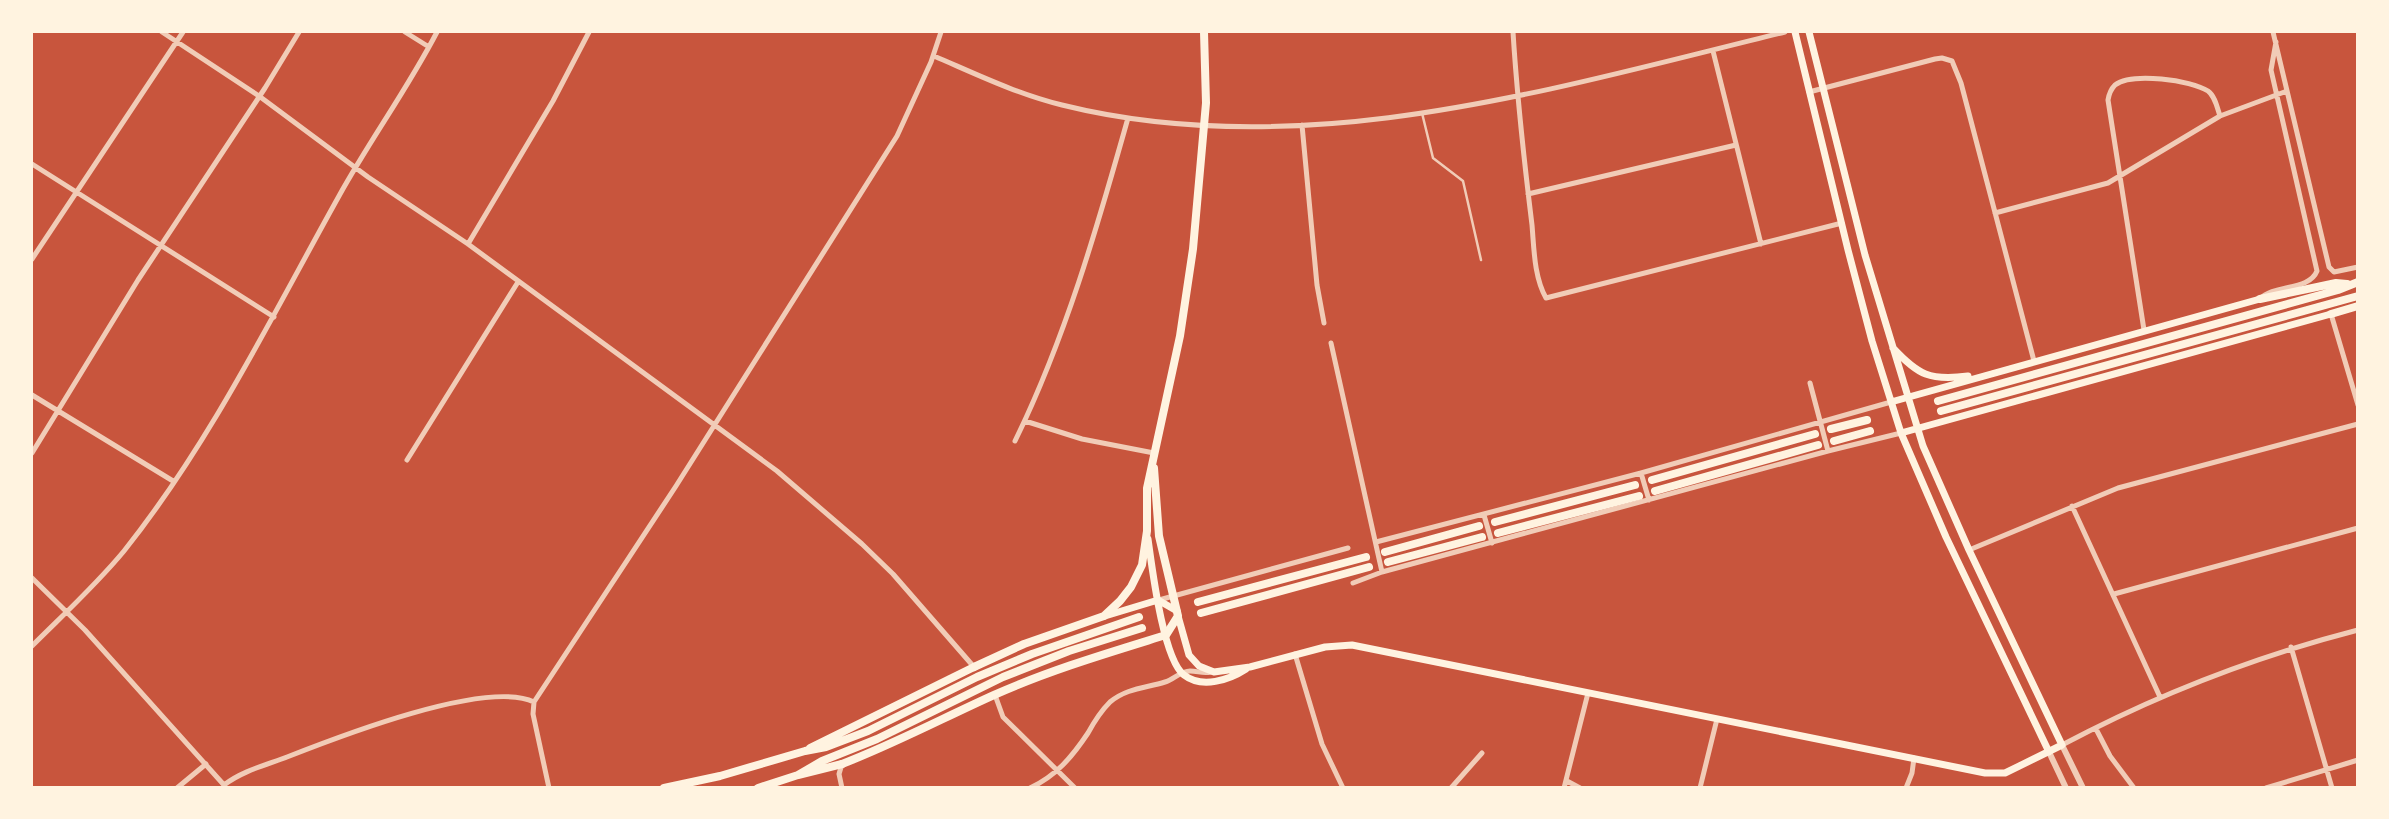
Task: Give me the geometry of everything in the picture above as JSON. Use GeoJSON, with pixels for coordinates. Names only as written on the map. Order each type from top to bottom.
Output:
{"type":"FeatureCollection","features":[{"type":"Feature","properties":{"kind":"main road"},"geometry":{"type":"LineString","coordinates":[[1104,616],[1120,601],[1137,578],[1144,557],[1147,488],[1188,290],[1205,124],[1204,32]]}},
{"type":"Feature","properties":{"kind":"main road"},"geometry":{"type":"LineString","coordinates":[[1795,32],[1842,223],[1901,433],[1946,537],[2049,752]]}},
{"type":"Feature","properties":{"kind":"main road"},"geometry":{"type":"LineString","coordinates":[[1154,457],[1159,536],[1177,614],[1189,655],[1199,666],[1214,671],[1250,667],[1294,654],[1336,646],[1362,646],[1994,775],[2005,773],[2062,745],[1969,550],[1917,429],[1865,255],[1809,32]]}},
{"type":"Feature","properties":{"kind":"main road"},"geometry":{"type":"LineString","coordinates":[[1891,402],[2260,299],[2336,283],[2354,283]]}},
{"type":"Feature","properties":{"kind":"main road"},"geometry":{"type":"LineString","coordinates":[[1938,401],[2325,294],[2354,283]]}},
{"type":"Feature","properties":{"kind":"main road"},"geometry":{"type":"LineString","coordinates":[[1941,411],[2357,296]]}},
{"type":"Feature","properties":{"kind":"main road"},"geometry":{"type":"LineString","coordinates":[[1901,433],[2357,306]]}},
{"type":"Feature","properties":{"kind":"main road"},"geometry":{"type":"LineString","coordinates":[[1891,345],[1911,367],[1930,377],[1951,378],[1996,372]]}},
{"type":"Feature","properties":{"kind":"main road"},"geometry":{"type":"LineString","coordinates":[[1831,429],[1867,420]]}},
{"type":"Feature","properties":{"kind":"main road"},"geometry":{"type":"LineString","coordinates":[[1834,441],[1870,431]]}},
{"type":"Feature","properties":{"kind":"main road"},"geometry":{"type":"LineString","coordinates":[[1652,480],[1815,434]]}},
{"type":"Feature","properties":{"kind":"main road"},"geometry":{"type":"LineString","coordinates":[[1654,491],[1818,445]]}},
{"type":"Feature","properties":{"kind":"main road"},"geometry":{"type":"LineString","coordinates":[[1495,522],[1635,485]]}},
{"type":"Feature","properties":{"kind":"main road"},"geometry":{"type":"LineString","coordinates":[[1498,533],[1639,496]]}},
{"type":"Feature","properties":{"kind":"main road"},"geometry":{"type":"LineString","coordinates":[[1385,552],[1479,526]]}},
{"type":"Feature","properties":{"kind":"main road"},"geometry":{"type":"LineString","coordinates":[[1147,531],[1166,635],[1182,674],[1192,680],[1208,682],[1234,676],[1250,667]]}},
{"type":"Feature","properties":{"kind":"main road"},"geometry":{"type":"LineString","coordinates":[[1388,562],[1482,537]]}},
{"type":"Feature","properties":{"kind":"main road"},"geometry":{"type":"LineString","coordinates":[[1198,602],[1366,557]]}},
{"type":"Feature","properties":{"kind":"main road"},"geometry":{"type":"LineString","coordinates":[[1200,613],[1369,568]]}},
{"type":"Feature","properties":{"kind":"main road"},"geometry":{"type":"LineString","coordinates":[[804,751],[823,739],[1024,644],[1158,600]]}},
{"type":"Feature","properties":{"kind":"main road"},"geometry":{"type":"LineString","coordinates":[[1158,600],[1177,614]]}},
{"type":"Feature","properties":{"kind":"main road"},"geometry":{"type":"LineString","coordinates":[[758,788],[842,764],[903,739],[995,695],[1088,658],[1166,635],[1177,614]]}},
{"type":"Feature","properties":{"kind":"main road"},"geometry":{"type":"LineString","coordinates":[[664,788],[738,772],[804,751],[826,747],[868,731],[977,677],[1031,654],[1139,617]]}},
{"type":"Feature","properties":{"kind":"main road"},"geometry":{"type":"LineString","coordinates":[[798,775],[822,761],[877,739],[1003,677],[1069,651],[1142,628]]}},
{"type":"Feature","properties":{"kind":"street"},"geometry":{"type":"LineString","coordinates":[[162,32],[259,96],[468,244],[777,471],[862,544],[911,592],[974,667]]}},
{"type":"Feature","properties":{"kind":"street"},"geometry":{"type":"LineString","coordinates":[[32,259],[74,192],[183,32]]}},
{"type":"Feature","properties":{"kind":"street"},"geometry":{"type":"LineString","coordinates":[[32,453],[299,32]]}},
{"type":"Feature","properties":{"kind":"street"},"geometry":{"type":"LineString","coordinates":[[405,32],[429,47]]}},
{"type":"Feature","properties":{"kind":"street"},"geometry":{"type":"LineString","coordinates":[[32,646],[125,550],[173,481],[274,317],[356,167],[437,32]]}},
{"type":"Feature","properties":{"kind":"street"},"geometry":{"type":"LineString","coordinates":[[468,244],[553,101],[589,32]]}},
{"type":"Feature","properties":{"kind":"street"},"geometry":{"type":"LineString","coordinates":[[549,788],[533,714],[534,702],[897,136],[941,32]]}},
{"type":"Feature","properties":{"kind":"street"},"geometry":{"type":"LineString","coordinates":[[1513,32],[1517,97],[1536,262],[1546,298],[1842,223]]}},
{"type":"Feature","properties":{"kind":"street"},"geometry":{"type":"LineString","coordinates":[[933,56],[1031,96],[1128,118],[1205,124],[1302,125],[1422,113],[1517,97],[1785,32]]}},
{"type":"Feature","properties":{"kind":"street"},"geometry":{"type":"LineString","coordinates":[[2273,32],[2332,271],[2357,267]]}},
{"type":"Feature","properties":{"kind":"street"},"geometry":{"type":"LineString","coordinates":[[2260,299],[2266,292],[2311,279],[2317,271],[2271,70],[2276,42]]}},
{"type":"Feature","properties":{"kind":"street"},"geometry":{"type":"LineString","coordinates":[[1713,51],[1761,244]]}},
{"type":"Feature","properties":{"kind":"street"},"geometry":{"type":"LineString","coordinates":[[1809,92],[1935,59],[1952,61],[1961,83],[2034,361]]}},
{"type":"Feature","properties":{"kind":"street"},"geometry":{"type":"LineString","coordinates":[[2144,330],[2108,100],[2114,86],[2125,81],[2153,79],[2209,92],[2220,116]]}},
{"type":"Feature","properties":{"kind":"street"},"geometry":{"type":"LineString","coordinates":[[1995,213],[2091,189],[2120,176],[2220,116],[2287,91]]}},
{"type":"Feature","properties":{"kind":"street"},"geometry":{"type":"LineString","coordinates":[[1015,442],[1074,294],[1128,118]]}},
{"type":"Feature","properties":{"kind":"street"},"geometry":{"type":"LineString","coordinates":[[1302,125],[1317,285],[1324,323]]}},
{"type":"Feature","properties":{"kind":"street"},"geometry":{"type":"LineString","coordinates":[[1528,194],[1736,145]]}},
{"type":"Feature","properties":{"kind":"street"},"geometry":{"type":"LineString","coordinates":[[32,164],[274,317]]}},
{"type":"Feature","properties":{"kind":"street"},"geometry":{"type":"LineString","coordinates":[[407,460],[518,282]]}},
{"type":"Feature","properties":{"kind":"street"},"geometry":{"type":"LineString","coordinates":[[2331,314],[2357,405]]}},
{"type":"Feature","properties":{"kind":"street"},"geometry":{"type":"LineString","coordinates":[[1331,343],[1382,572]]}},
{"type":"Feature","properties":{"kind":"street"},"geometry":{"type":"LineString","coordinates":[[1810,383],[1828,451]]}},
{"type":"Feature","properties":{"kind":"street"},"geometry":{"type":"LineString","coordinates":[[32,395],[173,481]]}},
{"type":"Feature","properties":{"kind":"street"},"geometry":{"type":"LineString","coordinates":[[1376,542],[1641,473],[1891,402]]}},
{"type":"Feature","properties":{"kind":"street"},"geometry":{"type":"LineString","coordinates":[[1025,421],[1154,457]]}},
{"type":"Feature","properties":{"kind":"street"},"geometry":{"type":"LineString","coordinates":[[1969,550],[2118,488],[2357,424]]}},
{"type":"Feature","properties":{"kind":"street"},"geometry":{"type":"LineString","coordinates":[[1353,583],[1382,572],[1901,433]]}},
{"type":"Feature","properties":{"kind":"street"},"geometry":{"type":"LineString","coordinates":[[1641,473],[1649,500]]}},
{"type":"Feature","properties":{"kind":"street"},"geometry":{"type":"LineString","coordinates":[[2072,506],[2160,697]]}},
{"type":"Feature","properties":{"kind":"street"},"geometry":{"type":"LineString","coordinates":[[1484,515],[1492,543]]}},
{"type":"Feature","properties":{"kind":"street"},"geometry":{"type":"LineString","coordinates":[[2114,594],[2357,528]]}},
{"type":"Feature","properties":{"kind":"street"},"geometry":{"type":"LineString","coordinates":[[1158,600],[1348,548]]}},
{"type":"Feature","properties":{"kind":"street"},"geometry":{"type":"LineString","coordinates":[[32,578],[67,612],[225,786],[248,772],[344,734],[394,718],[494,698],[513,696],[534,702]]}},
{"type":"Feature","properties":{"kind":"street"},"geometry":{"type":"LineString","coordinates":[[2083,788],[2062,745],[2218,672],[2291,647],[2357,630]]}},
{"type":"Feature","properties":{"kind":"street"},"geometry":{"type":"LineString","coordinates":[[2291,647],[2332,788]]}},
{"type":"Feature","properties":{"kind":"street"},"geometry":{"type":"LineString","coordinates":[[1294,654],[1322,744],[1343,788]]}},
{"type":"Feature","properties":{"kind":"street"},"geometry":{"type":"LineString","coordinates":[[1030,788],[1050,778],[1057,771],[1110,703],[1132,690],[1165,682],[1187,671],[1205,674],[1214,671]]}},
{"type":"Feature","properties":{"kind":"street"},"geometry":{"type":"LineString","coordinates":[[1580,788],[1566,784],[1588,693]]}},
{"type":"Feature","properties":{"kind":"street"},"geometry":{"type":"LineString","coordinates":[[995,695],[1003,717],[1075,788]]}},
{"type":"Feature","properties":{"kind":"street"},"geometry":{"type":"LineString","coordinates":[[1700,788],[1717,719]]}},
{"type":"Feature","properties":{"kind":"street"},"geometry":{"type":"LineString","coordinates":[[2096,729],[2110,757],[2134,788]]}},
{"type":"Feature","properties":{"kind":"street"},"geometry":{"type":"LineString","coordinates":[[2049,752],[2066,788]]}},
{"type":"Feature","properties":{"kind":"street"},"geometry":{"type":"LineString","coordinates":[[1451,788],[1482,753]]}},
{"type":"Feature","properties":{"kind":"street"},"geometry":{"type":"LineString","coordinates":[[1906,788],[1914,758]]}},
{"type":"Feature","properties":{"kind":"street"},"geometry":{"type":"LineString","coordinates":[[2266,788],[2357,760]]}},
{"type":"Feature","properties":{"kind":"street"},"geometry":{"type":"LineString","coordinates":[[177,788],[206,764]]}},
{"type":"Feature","properties":{"kind":"street"},"geometry":{"type":"LineString","coordinates":[[842,764],[839,774],[842,788]]}},
{"type":"Feature","properties":{"kind":"lane"},"geometry":{"type":"LineString","coordinates":[[1422,113],[1433,158],[1463,181],[1481,260]]}}]}
